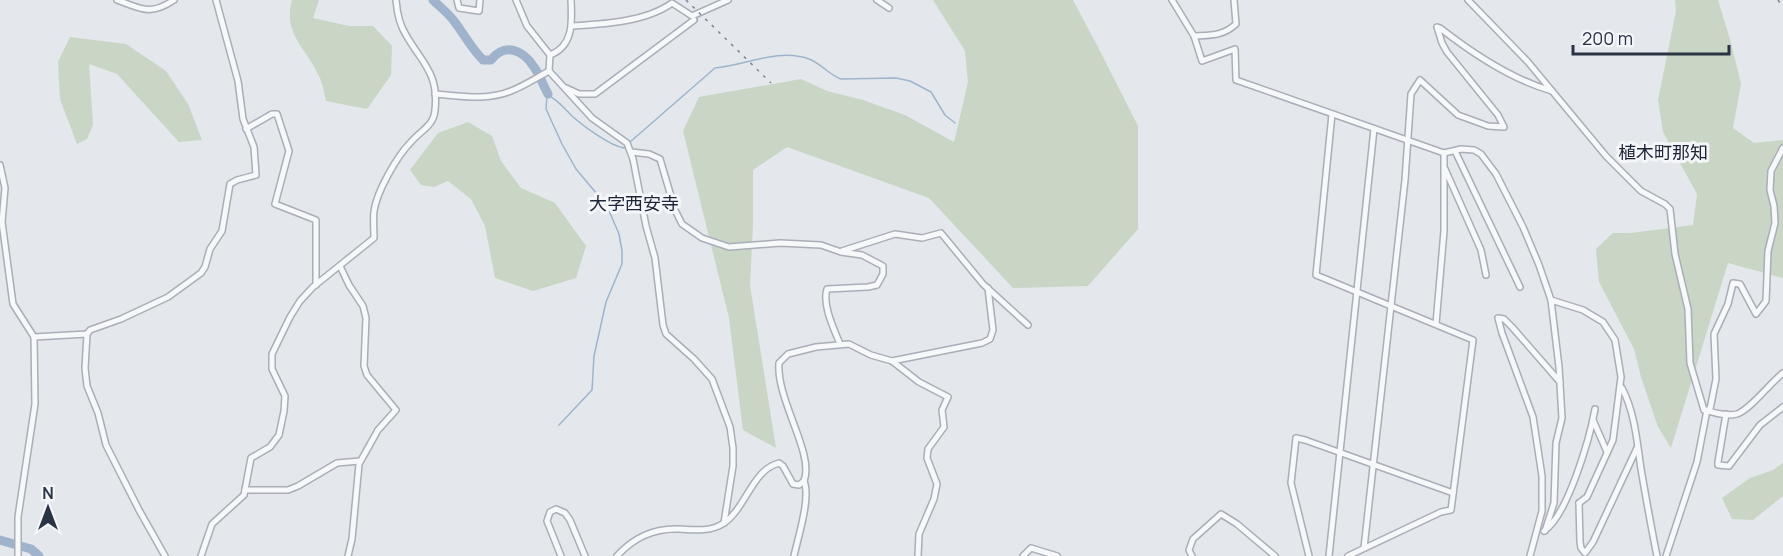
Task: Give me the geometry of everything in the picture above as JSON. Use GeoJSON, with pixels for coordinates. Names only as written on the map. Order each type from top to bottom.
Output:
{"type":"FeatureCollection","features":[{"type":"Feature","properties":{"kind":"street"},"geometry":{"type":"LineString","coordinates":[[117,0],[153,11],[174,0]]}},
{"type":"Feature","properties":{"kind":"street"},"geometry":{"type":"LineString","coordinates":[[165,556],[106,445],[98,413],[87,386],[87,334],[90,330],[122,319],[168,297],[190,283],[203,271],[210,249],[222,231],[230,184],[255,176],[257,173],[254,147],[246,129],[238,81],[216,0]]}},
{"type":"Feature","properties":{"kind":"street"},"geometry":{"type":"LineString","coordinates":[[201,556],[212,524],[244,495],[250,458],[275,441],[282,422],[285,396],[272,369],[272,354],[300,301],[316,285],[374,238],[374,212],[377,200],[392,170],[410,142],[432,122],[435,112],[435,94],[430,71],[405,34],[398,18],[396,0]]}},
{"type":"Feature","properties":{"kind":"street"},"geometry":{"type":"LineString","coordinates":[[457,0],[459,8],[479,11],[480,0]]}},
{"type":"Feature","properties":{"kind":"street"},"geometry":{"type":"LineString","coordinates":[[516,0],[527,27],[550,55],[549,71],[592,118],[627,143],[631,152],[640,203],[655,258],[666,334],[712,379],[730,427],[734,448],[733,466],[724,523]]}},
{"type":"Feature","properties":{"kind":"street"},"geometry":{"type":"LineString","coordinates":[[550,55],[561,49],[570,35],[572,0]]}},
{"type":"Feature","properties":{"kind":"street"},"geometry":{"type":"LineString","coordinates":[[572,26],[617,23],[664,9],[672,3],[692,16],[728,0]]}},
{"type":"Feature","properties":{"kind":"street"},"geometry":{"type":"LineString","coordinates":[[877,0],[889,8]]}},
{"type":"Feature","properties":{"kind":"street"},"geometry":{"type":"LineString","coordinates":[[1172,0],[1194,36],[1203,61],[1234,49],[1236,80],[1444,153],[1461,149],[1474,150],[1481,154],[1496,174],[1523,227],[1551,300],[1562,418],[1556,443],[1554,503],[1545,531]]}},
{"type":"Feature","properties":{"kind":"street"},"geometry":{"type":"LineString","coordinates":[[1194,36],[1219,35],[1229,31],[1236,24],[1234,0]]}},
{"type":"Feature","properties":{"kind":"street"},"geometry":{"type":"LineString","coordinates":[[1468,0],[1521,54],[1606,156],[1641,191],[1670,209],[1675,254],[1688,309],[1690,363],[1702,408],[1711,413],[1736,414],[1783,373]]}},
{"type":"Feature","properties":{"kind":"street"},"geometry":{"type":"LineString","coordinates":[[563,86],[579,94],[595,94],[694,20]]}},
{"type":"Feature","properties":{"kind":"street"},"geometry":{"type":"LineString","coordinates":[[1364,548],[1412,94],[1420,80],[1458,115],[1488,126],[1504,126],[1498,115],[1447,52],[1437,27],[1484,59],[1539,87],[1552,91]]}},
{"type":"Feature","properties":{"kind":"street"},"geometry":{"type":"LineString","coordinates":[[435,94],[494,96],[510,92],[549,71]]}},
{"type":"Feature","properties":{"kind":"street"},"geometry":{"type":"LineString","coordinates":[[246,129],[272,114],[277,114],[289,151],[275,204],[316,220],[316,285]]}},
{"type":"Feature","properties":{"kind":"street"},"geometry":{"type":"LineString","coordinates":[[1332,114],[1316,275],[1473,340],[1451,510],[1441,512],[1348,556]]}},
{"type":"Feature","properties":{"kind":"street"},"geometry":{"type":"LineString","coordinates":[[1329,556],[1374,129]]}},
{"type":"Feature","properties":{"kind":"street"},"geometry":{"type":"LineString","coordinates":[[1666,556],[1697,462],[1707,410],[1710,409],[1716,379],[1714,334],[1728,304],[1733,283],[1740,284],[1756,314],[1766,301],[1768,251],[1775,223],[1770,178],[1771,171],[1783,148]]}},
{"type":"Feature","properties":{"kind":"street"},"geometry":{"type":"LineString","coordinates":[[1455,151],[1520,287]]}},
{"type":"Feature","properties":{"kind":"street"},"geometry":{"type":"LineString","coordinates":[[631,152],[649,154],[660,159],[675,210],[682,224],[702,238],[729,247],[808,243],[869,258],[884,269],[876,285],[868,288],[827,289],[827,307],[840,344]]}},
{"type":"Feature","properties":{"kind":"street"},"geometry":{"type":"LineString","coordinates":[[1436,324],[1444,231],[1444,153]]}},
{"type":"Feature","properties":{"kind":"street"},"geometry":{"type":"LineString","coordinates":[[0,165],[5,188],[2,222],[8,274],[14,304],[34,337],[35,404],[18,518],[18,556]]}},
{"type":"Feature","properties":{"kind":"street"},"geometry":{"type":"LineString","coordinates":[[1444,167],[1481,250],[1486,275]]}},
{"type":"Feature","properties":{"kind":"street"},"geometry":{"type":"LineString","coordinates":[[841,252],[895,234],[922,238],[941,233],[988,288],[1020,315],[1028,325]]}},
{"type":"Feature","properties":{"kind":"street"},"geometry":{"type":"LineString","coordinates":[[340,266],[363,306],[366,318],[364,366],[367,375],[396,410],[378,430],[360,461],[352,539],[348,556]]}},
{"type":"Feature","properties":{"kind":"street"},"geometry":{"type":"LineString","coordinates":[[892,361],[982,343],[990,339],[993,330],[988,288]]}},
{"type":"Feature","properties":{"kind":"street"},"geometry":{"type":"LineString","coordinates":[[1551,300],[1583,310],[1603,321],[1615,340],[1622,377],[1613,440],[1587,497],[1579,502]]}},
{"type":"Feature","properties":{"kind":"street"},"geometry":{"type":"LineString","coordinates":[[1530,556],[1542,511],[1542,476],[1535,425],[1498,318],[1504,319],[1512,327],[1560,382]]}},
{"type":"Feature","properties":{"kind":"street"},"geometry":{"type":"LineString","coordinates":[[34,337],[87,334]]}},
{"type":"Feature","properties":{"kind":"street"},"geometry":{"type":"LineString","coordinates":[[617,556],[640,537],[659,530],[704,530],[724,523],[736,512],[763,471],[770,466],[779,464],[783,466],[793,484],[799,485],[804,481],[807,474],[806,457],[781,389],[778,374],[779,363],[788,354],[840,344],[849,344],[871,355],[892,361],[919,382],[948,397],[942,410],[944,427],[928,448],[927,458],[937,484],[934,499],[919,534],[918,556]]}},
{"type":"Feature","properties":{"kind":"street"},"geometry":{"type":"LineString","coordinates":[[1621,387],[1630,408],[1657,556]]}},
{"type":"Feature","properties":{"kind":"street"},"geometry":{"type":"LineString","coordinates":[[1726,414],[1719,447],[1718,465],[1729,466],[1760,425],[1783,407]]}},
{"type":"Feature","properties":{"kind":"street"},"geometry":{"type":"LineString","coordinates":[[1537,533],[1545,531],[1556,520],[1570,489],[1595,409]]}},
{"type":"Feature","properties":{"kind":"street"},"geometry":{"type":"LineString","coordinates":[[1593,420],[1607,452]]}},
{"type":"Feature","properties":{"kind":"street"},"geometry":{"type":"LineString","coordinates":[[1309,556],[1291,483],[1296,438],[1453,493]]}},
{"type":"Feature","properties":{"kind":"street"},"geometry":{"type":"LineString","coordinates":[[1579,502],[1580,542],[1585,553],[1593,542],[1637,447]]}},
{"type":"Feature","properties":{"kind":"street"},"geometry":{"type":"LineString","coordinates":[[245,490],[288,490],[338,463],[360,461]]}},
{"type":"Feature","properties":{"kind":"street"},"geometry":{"type":"LineString","coordinates":[[794,556],[806,500],[807,488],[804,481]]}},
{"type":"Feature","properties":{"kind":"street"},"geometry":{"type":"LineString","coordinates":[[1570,489],[1572,498],[1579,502]]}},
{"type":"Feature","properties":{"kind":"street"},"geometry":{"type":"LineString","coordinates":[[561,556],[547,521],[550,512],[556,509],[565,513],[570,520],[585,556]]}},
{"type":"Feature","properties":{"kind":"street"},"geometry":{"type":"LineString","coordinates":[[1192,556],[1189,550],[1193,539],[1221,514],[1237,524],[1275,556]]}},
{"type":"Feature","properties":{"kind":"street"},"geometry":{"type":"LineString","coordinates":[[1023,556],[1031,548],[1057,556]]}},
{"type":"Feature","properties":{"kind":"green space"},"geometry":{"type":"Polygon","coordinates":[[[292,0],[319,0],[313,18],[349,26],[373,26],[392,46],[391,75],[367,109],[326,101],[320,78],[293,32],[290,23],[292,0]]]}},
{"type":"Feature","properties":{"kind":"green space"},"geometry":{"type":"Polygon","coordinates":[[[933,0],[1073,0],[1138,126],[1138,229],[1088,286],[1013,288],[929,198],[787,147],[753,170],[750,285],[776,448],[743,430],[729,318],[683,131],[699,97],[801,79],[827,91],[863,100],[905,115],[954,142],[968,82],[965,51],[933,0]]]}},
{"type":"Feature","properties":{"kind":"green space"},"geometry":{"type":"Polygon","coordinates":[[[1675,0],[1718,0],[1741,84],[1733,128],[1754,143],[1783,140],[1783,278],[1728,263],[1671,448],[1658,427],[1634,349],[1599,282],[1596,249],[1613,233],[1693,225],[1697,194],[1663,132],[1658,100],[1676,11],[1675,0]]]}},
{"type":"Feature","properties":{"kind":"green space"},"geometry":{"type":"Polygon","coordinates":[[[70,37],[126,44],[166,71],[188,104],[202,140],[179,142],[117,74],[89,64],[93,125],[87,139],[77,144],[60,99],[58,62],[70,37]]]}},
{"type":"Feature","properties":{"kind":"green space"},"geometry":{"type":"Polygon","coordinates":[[[468,122],[492,136],[501,161],[521,188],[555,203],[586,246],[576,278],[533,291],[495,278],[485,226],[471,199],[448,181],[434,187],[421,185],[410,170],[438,133],[468,122]]]}},
{"type":"Feature","properties":{"kind":"green space"},"geometry":{"type":"Polygon","coordinates":[[[1783,463],[1783,496],[1753,520],[1732,519],[1722,498],[1750,478],[1773,470],[1783,463]]]}},
{"type":"Feature","properties":{"kind":"waterway"},"geometry":{"type":"LineString","coordinates":[[433,0],[452,18],[483,60],[491,60],[496,54],[508,50],[514,50],[525,56],[538,73],[548,94]]}},
{"type":"Feature","properties":{"kind":"waterway"},"geometry":{"type":"LineString","coordinates":[[630,142],[715,68],[786,55],[809,59],[841,79],[896,78],[910,81],[931,92],[945,115],[955,123]]}},
{"type":"Feature","properties":{"kind":"waterway"},"geometry":{"type":"LineString","coordinates":[[559,425],[592,390],[594,356],[606,302],[622,264],[622,251],[619,234],[607,206],[576,169],[562,144],[546,109],[547,95],[557,101],[582,125],[604,139],[624,148],[627,145]]}},
{"type":"Feature","properties":{"kind":"waterway"},"geometry":{"type":"LineString","coordinates":[[0,540],[31,549],[39,556]]}},
{"type":"Feature","properties":{"kind":"railway"},"geometry":{"type":"LineString","coordinates":[[686,0],[771,83]]}},
{"type":"Feature","properties":{"kind":"railway"},"geometry":{"type":"LineString","coordinates":[[1778,0],[1783,7]]}},
{"type":"Feature","properties":{"kind":"district","name":"植木町那知"},"geometry":{"type":"Point","coordinates":[1663,152]}},
{"type":"Feature","properties":{"kind":"district","name":"大字西安寺"},"geometry":{"type":"Point","coordinates":[634,203]}}]}
